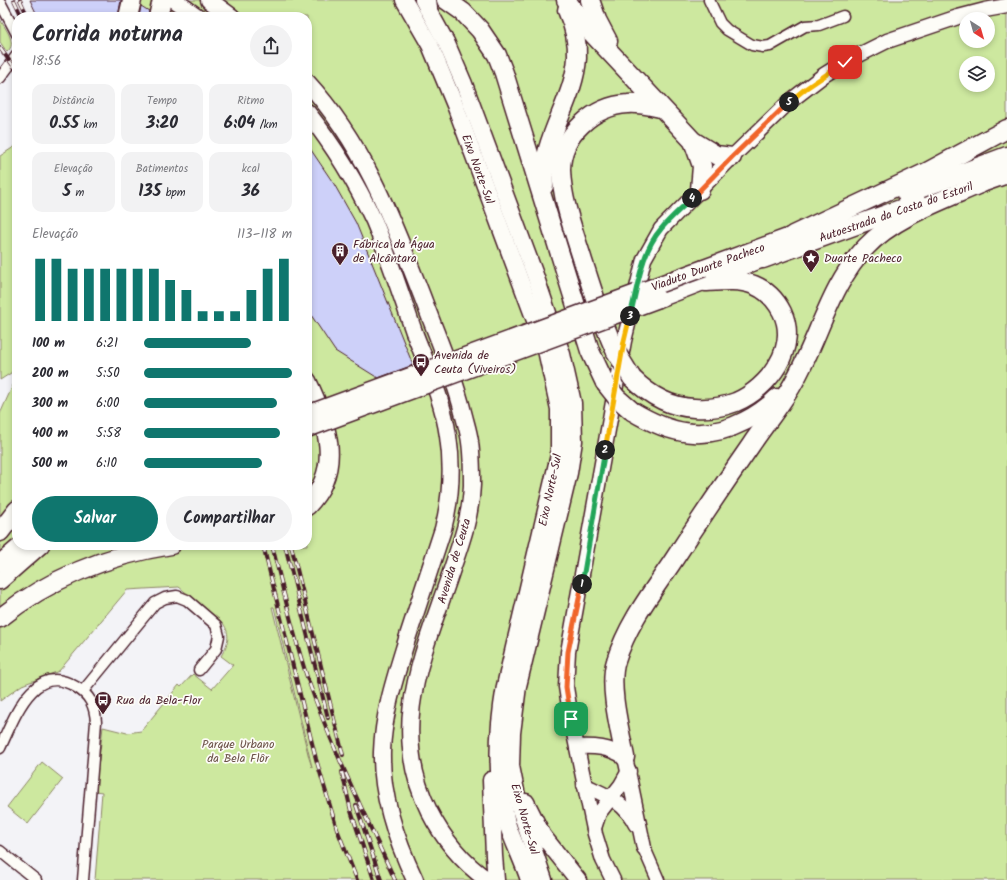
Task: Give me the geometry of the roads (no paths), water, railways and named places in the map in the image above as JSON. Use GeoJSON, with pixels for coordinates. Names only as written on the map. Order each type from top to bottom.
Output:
{"type":"FeatureCollection","features":[{"type":"Feature","properties":{"kind":"highway"},"geometry":{"type":"LineString","coordinates":[[129,12],[132,0]]}},
{"type":"Feature","properties":{"kind":"highway"},"geometry":{"type":"LineString","coordinates":[[159,12],[162,0]]}},
{"type":"Feature","properties":{"kind":"highway"},"geometry":{"type":"LineString","coordinates":[[174,0],[191,12]]}},
{"type":"Feature","properties":{"kind":"highway"},"geometry":{"type":"LineString","coordinates":[[209,0],[225,12]]}},
{"type":"Feature","properties":{"kind":"highway","name":"Eixo Norte-Sul"},"geometry":{"type":"LineString","coordinates":[[404,0],[430,45],[448,88],[548,355],[560,409],[559,455],[505,686],[505,735]]}},
{"type":"Feature","properties":{"kind":"highway"},"geometry":{"type":"LineString","coordinates":[[446,0],[463,12],[480,30],[497,55],[518,115],[590,351],[605,383],[617,398],[632,411],[665,428],[691,433],[712,433],[726,429],[750,418],[772,403],[789,382],[809,351]]}},
{"type":"Feature","properties":{"kind":"highway"},"geometry":{"type":"LineString","coordinates":[[546,210],[543,177],[545,155],[571,85],[577,57],[574,30],[565,0]]}},
{"type":"Feature","properties":{"kind":"highway"},"geometry":{"type":"LineString","coordinates":[[565,0],[591,32],[693,141],[716,155],[732,157]]}},
{"type":"Feature","properties":{"kind":"highway"},"geometry":{"type":"LineString","coordinates":[[590,0],[602,30],[625,69]]}},
{"type":"Feature","properties":{"kind":"highway","name":"Eixo Norte-Sul"},"geometry":{"type":"LineString","coordinates":[[426,3],[446,42],[464,84],[535,275],[562,354],[574,403],[574,441],[569,473],[518,686],[498,762],[501,793],[508,823],[535,876]]}},
{"type":"Feature","properties":{"kind":"highway","name":"Avenida de Ceuta"},"geometry":{"type":"LineString","coordinates":[[312,90],[334,115],[368,166],[390,214],[458,390],[470,441],[472,485],[470,508],[464,534],[417,675],[409,724],[412,763],[417,783],[425,804],[439,830],[470,866],[488,880]]}},
{"type":"Feature","properties":{"kind":"highway"},"geometry":{"type":"LineString","coordinates":[[661,108],[629,104],[600,111],[592,116],[576,131],[568,143],[564,155],[562,174],[566,203],[594,294],[616,352],[632,378],[649,392],[671,404],[694,408],[708,408],[735,402],[760,386],[777,366],[784,353],[787,329],[784,316],[772,298],[759,288],[744,282],[701,279]]}},
{"type":"Feature","properties":{"kind":"highway","name":"Avenida de Ceuta"},"geometry":{"type":"LineString","coordinates":[[312,118],[342,160],[374,221],[440,402],[448,436],[451,482],[449,508],[398,669],[385,720],[382,752],[384,786],[391,819],[402,853],[415,880]]}},
{"type":"Feature","properties":{"kind":"highway"},"geometry":{"type":"LineString","coordinates":[[793,235],[920,176],[1007,128]]}},
{"type":"Feature","properties":{"kind":"highway"},"geometry":{"type":"LineString","coordinates":[[693,141],[702,166],[700,190]]}},
{"type":"Feature","properties":{"kind":"highway","name":"Autoestrada da Costa do Estoril"},"geometry":{"type":"LineString","coordinates":[[793,235],[1007,156]]}},
{"type":"Feature","properties":{"kind":"highway","name":"Autoestrada da Costa do Estoril"},"geometry":{"type":"LineString","coordinates":[[763,259],[909,206],[1007,174]]}},
{"type":"Feature","properties":{"kind":"highway"},"geometry":{"type":"LineString","coordinates":[[627,764],[617,714],[613,676],[615,662],[629,626],[712,502],[788,393],[809,351],[837,287],[851,264],[867,245],[882,232],[914,214],[982,183]]}},
{"type":"Feature","properties":{"kind":"highway","name":"Viaduto Duarte Pacheco"},"geometry":{"type":"LineString","coordinates":[[312,427],[701,279],[793,235]]}},
{"type":"Feature","properties":{"kind":"highway","name":"Viaduto Duarte Pacheco"},"geometry":{"type":"LineString","coordinates":[[312,412],[763,259]]}},
{"type":"Feature","properties":{"kind":"highway"},"geometry":{"type":"LineString","coordinates":[[312,392],[327,432],[329,444],[328,467],[321,487],[312,500]]}},
{"type":"Feature","properties":{"kind":"highway"},"geometry":{"type":"LineString","coordinates":[[0,532],[12,516]]}},
{"type":"Feature","properties":{"kind":"highway"},"geometry":{"type":"LineString","coordinates":[[443,529],[464,534]]}},
{"type":"Feature","properties":{"kind":"highway"},"geometry":{"type":"LineString","coordinates":[[0,563],[14,550]]}},
{"type":"Feature","properties":{"kind":"highway"},"geometry":{"type":"LineString","coordinates":[[0,580],[35,550]]}},
{"type":"Feature","properties":{"kind":"highway"},"geometry":{"type":"LineString","coordinates":[[0,618],[33,595],[83,569],[134,552],[145,550]]}},
{"type":"Feature","properties":{"kind":"highway"},"geometry":{"type":"LineString","coordinates":[[398,669],[417,675]]}},
{"type":"Feature","properties":{"kind":"highway"},"geometry":{"type":"LineString","coordinates":[[496,880],[491,783],[492,766],[505,735]]}},
{"type":"Feature","properties":{"kind":"highway"},"geometry":{"type":"LineString","coordinates":[[505,735],[531,815],[543,836],[578,880]]}},
{"type":"Feature","properties":{"kind":"main road"},"geometry":{"type":"LineString","coordinates":[[613,880],[603,860],[594,828],[584,785],[566,687],[568,652],[624,341],[644,259],[661,229],[732,157],[805,89],[845,62],[887,41],[920,29],[978,12],[1007,6]]}},
{"type":"Feature","properties":{"kind":"main road"},"geometry":{"type":"LineString","coordinates":[[577,747],[595,746],[613,750],[627,764],[644,848]]}},
{"type":"Feature","properties":{"kind":"main road"},"geometry":{"type":"LineString","coordinates":[[594,828],[599,813],[610,798],[627,764]]}},
{"type":"Feature","properties":{"kind":"main road"},"geometry":{"type":"LineString","coordinates":[[584,785],[610,798],[623,806],[630,813],[644,848]]}},
{"type":"Feature","properties":{"kind":"street"},"geometry":{"type":"LineString","coordinates":[[709,0],[720,22],[727,30],[752,45],[763,47],[770,46],[805,26],[820,25],[843,16]]}},
{"type":"Feature","properties":{"kind":"street"},"geometry":{"type":"LineString","coordinates":[[0,2],[12,25]]}},
{"type":"Feature","properties":{"kind":"street"},"geometry":{"type":"LineString","coordinates":[[0,78],[12,62]]}},
{"type":"Feature","properties":{"kind":"street"},"geometry":{"type":"LineString","coordinates":[[83,691],[155,604],[165,598],[177,596],[187,600],[216,625],[219,636],[216,649],[199,670]]}},
{"type":"Feature","properties":{"kind":"street"},"geometry":{"type":"LineString","coordinates":[[0,748],[25,698],[42,683],[63,681],[83,691],[91,700],[95,711],[96,722],[83,880]]}},
{"type":"Feature","properties":{"kind":"street"},"geometry":{"type":"LineString","coordinates":[[644,848],[658,880]]}},
{"type":"Feature","properties":{"kind":"street"},"geometry":{"type":"LineString","coordinates":[[0,851],[36,880]]}},
{"type":"Feature","properties":{"kind":"railway"},"geometry":{"type":"LineString","coordinates":[[14,0],[20,12]]}},
{"type":"Feature","properties":{"kind":"railway"},"geometry":{"type":"LineString","coordinates":[[20,0],[26,12]]}},
{"type":"Feature","properties":{"kind":"railway"},"geometry":{"type":"LineString","coordinates":[[0,48],[12,64]]}},
{"type":"Feature","properties":{"kind":"railway"},"geometry":{"type":"LineString","coordinates":[[264,550],[316,759],[337,829],[357,880]]}},
{"type":"Feature","properties":{"kind":"railway"},"geometry":{"type":"LineString","coordinates":[[273,550],[297,644],[316,703],[348,779],[395,880]]}},
{"type":"Feature","properties":{"kind":"railway"},"geometry":{"type":"LineString","coordinates":[[286,550],[328,718]]}},
{"type":"Feature","properties":{"kind":"railway"},"geometry":{"type":"LineString","coordinates":[[292,550],[343,755]]}},
{"type":"Feature","properties":{"kind":"railway"},"geometry":{"type":"LineString","coordinates":[[342,772],[351,811],[374,880]]}},
{"type":"Feature","properties":{"kind":"railway"},"geometry":{"type":"LineString","coordinates":[[356,805],[381,880]]}},
{"type":"Feature","properties":{"kind":"place","name":"Fábrica da Água de Alcântara"},"geometry":{"type":"Point","coordinates":[340,266]}},
{"type":"Feature","properties":{"kind":"place","name":"Duarte Pacheco"},"geometry":{"type":"Point","coordinates":[811,273]}},
{"type":"Feature","properties":{"kind":"place","name":"Avenida de Ceuta (Viveiros)"},"geometry":{"type":"Point","coordinates":[421,377]}},
{"type":"Feature","properties":{"kind":"place","name":"Rua da Bela-Flor"},"geometry":{"type":"Point","coordinates":[103,715]}},
{"type":"Feature","properties":{"kind":"park label","name":"Parque Urbano da Bela Flôr"},"geometry":{"type":"Point","coordinates":[238,751]}}]}
